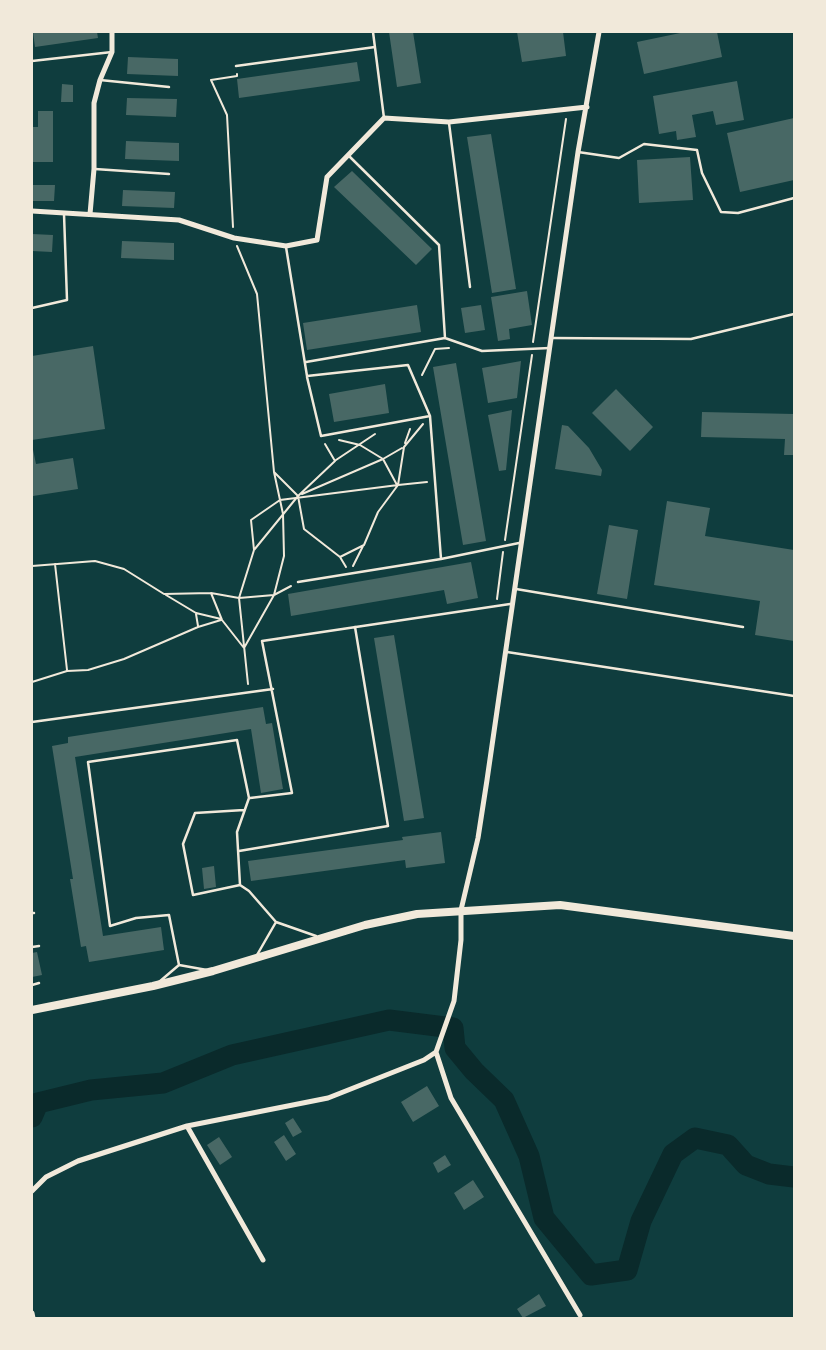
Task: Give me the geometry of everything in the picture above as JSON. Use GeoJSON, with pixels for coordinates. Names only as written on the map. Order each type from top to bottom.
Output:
{"type":"FeatureCollection","features":[{"type":"Feature","properties":{"kind":"main road"},"geometry":{"type":"LineString","coordinates":[[32,1010],[153,986],[213,971],[365,925],[417,914],[560,905],[794,936]]}},
{"type":"Feature","properties":{"kind":"street"},"geometry":{"type":"LineString","coordinates":[[90,214],[94,169],[94,103],[112,52],[112,32]]}},
{"type":"Feature","properties":{"kind":"street"},"geometry":{"type":"LineString","coordinates":[[32,1191],[46,1177],[78,1161],[187,1126],[328,1098],[424,1060],[436,1052],[454,1002],[461,940],[461,910],[479,828],[578,152],[599,32]]}},
{"type":"Feature","properties":{"kind":"street"},"geometry":{"type":"LineString","coordinates":[[32,211],[179,220],[234,238],[286,246],[317,240],[327,177],[384,118],[449,122],[587,107]]}},
{"type":"Feature","properties":{"kind":"street"},"geometry":{"type":"LineString","coordinates":[[436,1052],[451,1098],[580,1315]]}},
{"type":"Feature","properties":{"kind":"street"},"geometry":{"type":"LineString","coordinates":[[187,1126],[263,1260]]}},
{"type":"Feature","properties":{"kind":"street"},"geometry":{"type":"LineString","coordinates":[[32,1313],[33,1318]]}},
{"type":"Feature","properties":{"kind":"lane"},"geometry":{"type":"LineString","coordinates":[[373,32],[384,118]]}},
{"type":"Feature","properties":{"kind":"lane"},"geometry":{"type":"LineString","coordinates":[[236,66],[375,47]]}},
{"type":"Feature","properties":{"kind":"lane"},"geometry":{"type":"LineString","coordinates":[[32,61],[112,52]]}},
{"type":"Feature","properties":{"kind":"lane"},"geometry":{"type":"LineString","coordinates":[[100,80],[169,87]]}},
{"type":"Feature","properties":{"kind":"lane"},"geometry":{"type":"LineString","coordinates":[[449,122],[470,287]]}},
{"type":"Feature","properties":{"kind":"lane"},"geometry":{"type":"LineString","coordinates":[[578,152],[619,158],[644,144],[697,150],[702,173],[722,212],[738,213],[794,198]]}},
{"type":"Feature","properties":{"kind":"lane"},"geometry":{"type":"LineString","coordinates":[[348,155],[439,245],[445,338]]}},
{"type":"Feature","properties":{"kind":"lane"},"geometry":{"type":"LineString","coordinates":[[94,169],[169,174]]}},
{"type":"Feature","properties":{"kind":"lane"},"geometry":{"type":"LineString","coordinates":[[32,308],[67,300],[64,212]]}},
{"type":"Feature","properties":{"kind":"lane"},"geometry":{"type":"LineString","coordinates":[[286,246],[307,376],[321,436],[430,416]]}},
{"type":"Feature","properties":{"kind":"lane"},"geometry":{"type":"LineString","coordinates":[[552,338],[691,339],[794,314]]}},
{"type":"Feature","properties":{"kind":"lane"},"geometry":{"type":"LineString","coordinates":[[305,362],[445,338],[482,351],[550,348]]}},
{"type":"Feature","properties":{"kind":"lane"},"geometry":{"type":"LineString","coordinates":[[307,376],[408,365],[430,416],[441,559]]}},
{"type":"Feature","properties":{"kind":"lane"},"geometry":{"type":"LineString","coordinates":[[298,582],[441,559],[522,542]]}},
{"type":"Feature","properties":{"kind":"lane"},"geometry":{"type":"LineString","coordinates":[[516,589],[743,627]]}},
{"type":"Feature","properties":{"kind":"lane"},"geometry":{"type":"LineString","coordinates":[[249,798],[292,793],[262,641],[513,604]]}},
{"type":"Feature","properties":{"kind":"lane"},"geometry":{"type":"LineString","coordinates":[[239,851],[388,826],[355,627]]}},
{"type":"Feature","properties":{"kind":"lane"},"geometry":{"type":"LineString","coordinates":[[506,652],[794,696]]}},
{"type":"Feature","properties":{"kind":"lane"},"geometry":{"type":"LineString","coordinates":[[32,722],[273,689]]}},
{"type":"Feature","properties":{"kind":"lane"},"geometry":{"type":"LineString","coordinates":[[179,965],[169,915],[136,918],[110,926],[88,762],[237,740],[249,798],[237,832],[240,885]]}},
{"type":"Feature","properties":{"kind":"lane"},"geometry":{"type":"LineString","coordinates":[[245,810],[195,813],[183,844],[193,895],[240,885],[276,922],[324,939]]}},
{"type":"Feature","properties":{"kind":"lane"},"geometry":{"type":"LineString","coordinates":[[256,958],[276,922]]}},
{"type":"Feature","properties":{"kind":"lane"},"geometry":{"type":"LineString","coordinates":[[32,947],[39,946]]}},
{"type":"Feature","properties":{"kind":"lane"},"geometry":{"type":"LineString","coordinates":[[153,986],[179,965],[213,971]]}},
{"type":"Feature","properties":{"kind":"lane"},"geometry":{"type":"LineString","coordinates":[[32,985],[39,983]]}},
{"type":"Feature","properties":{"kind":"path"},"geometry":{"type":"LineString","coordinates":[[236,66],[237,76],[211,80],[227,115],[234,238],[257,293],[274,472],[283,514],[284,555],[274,595],[244,648]]}},
{"type":"Feature","properties":{"kind":"path"},"geometry":{"type":"LineString","coordinates":[[496,607],[568,109]]}},
{"type":"Feature","properties":{"kind":"path"},"geometry":{"type":"LineString","coordinates":[[417,386],[435,349],[466,345]]}},
{"type":"Feature","properties":{"kind":"path"},"geometry":{"type":"LineString","coordinates":[[298,496],[404,447],[430,416]]}},
{"type":"Feature","properties":{"kind":"path"},"geometry":{"type":"LineString","coordinates":[[350,573],[378,512],[398,485],[404,447],[413,419]]}},
{"type":"Feature","properties":{"kind":"path"},"geometry":{"type":"LineString","coordinates":[[249,692],[239,598],[254,550],[298,496],[335,461],[389,423]]}},
{"type":"Feature","properties":{"kind":"path"},"geometry":{"type":"LineString","coordinates":[[321,436],[360,445],[383,458],[398,485]]}},
{"type":"Feature","properties":{"kind":"path"},"geometry":{"type":"LineString","coordinates":[[321,436],[335,461]]}},
{"type":"Feature","properties":{"kind":"path"},"geometry":{"type":"LineString","coordinates":[[274,472],[298,496],[304,528],[340,557],[350,573]]}},
{"type":"Feature","properties":{"kind":"path"},"geometry":{"type":"LineString","coordinates":[[254,550],[251,520],[280,500],[435,481]]}},
{"type":"Feature","properties":{"kind":"path"},"geometry":{"type":"LineString","coordinates":[[340,557],[364,545]]}},
{"type":"Feature","properties":{"kind":"path"},"geometry":{"type":"LineString","coordinates":[[32,566],[95,561],[124,569],[196,613],[222,620]]}},
{"type":"Feature","properties":{"kind":"path"},"geometry":{"type":"LineString","coordinates":[[55,564],[67,671]]}},
{"type":"Feature","properties":{"kind":"path"},"geometry":{"type":"LineString","coordinates":[[164,594],[211,593],[239,598],[274,595],[298,582]]}},
{"type":"Feature","properties":{"kind":"path"},"geometry":{"type":"LineString","coordinates":[[211,593],[222,620],[244,648]]}},
{"type":"Feature","properties":{"kind":"path"},"geometry":{"type":"LineString","coordinates":[[196,613],[198,627]]}},
{"type":"Feature","properties":{"kind":"path"},"geometry":{"type":"LineString","coordinates":[[32,682],[67,671],[88,670],[124,659],[198,627],[222,620]]}},
{"type":"Feature","properties":{"kind":"building"},"geometry":{"type":"Polygon","coordinates":[[[33,32],[97,32],[98,38],[35,47],[33,32]]]}},
{"type":"Feature","properties":{"kind":"building"},"geometry":{"type":"Polygon","coordinates":[[[389,32],[413,32],[421,83],[397,87],[389,32]]]}},
{"type":"Feature","properties":{"kind":"building"},"geometry":{"type":"Polygon","coordinates":[[[517,32],[563,32],[566,56],[522,62],[517,32]]]}},
{"type":"Feature","properties":{"kind":"building"},"geometry":{"type":"Polygon","coordinates":[[[685,32],[717,32],[722,57],[644,74],[637,42],[685,32]]]}},
{"type":"Feature","properties":{"kind":"building"},"geometry":{"type":"Polygon","coordinates":[[[128,57],[178,59],[178,76],[127,74],[128,57]]]}},
{"type":"Feature","properties":{"kind":"building"},"geometry":{"type":"Polygon","coordinates":[[[357,62],[360,81],[239,98],[237,79],[357,62]]]}},
{"type":"Feature","properties":{"kind":"building"},"geometry":{"type":"Polygon","coordinates":[[[737,81],[744,120],[716,125],[713,111],[692,115],[696,137],[677,140],[676,131],[659,134],[653,96],[737,81]]]}},
{"type":"Feature","properties":{"kind":"building"},"geometry":{"type":"Polygon","coordinates":[[[62,84],[73,85],[73,102],[61,102],[62,84]]]}},
{"type":"Feature","properties":{"kind":"building"},"geometry":{"type":"Polygon","coordinates":[[[127,98],[177,99],[176,117],[126,115],[127,98]]]}},
{"type":"Feature","properties":{"kind":"building"},"geometry":{"type":"Polygon","coordinates":[[[38,111],[53,111],[53,162],[32,162],[32,127],[38,127],[38,111]]]}},
{"type":"Feature","properties":{"kind":"building"},"geometry":{"type":"Polygon","coordinates":[[[794,118],[794,180],[740,192],[727,133],[794,118]]]}},
{"type":"Feature","properties":{"kind":"building"},"geometry":{"type":"Polygon","coordinates":[[[491,134],[516,289],[492,293],[467,137],[491,134]]]}},
{"type":"Feature","properties":{"kind":"building"},"geometry":{"type":"Polygon","coordinates":[[[126,141],[179,143],[179,161],[125,159],[126,141]]]}},
{"type":"Feature","properties":{"kind":"building"},"geometry":{"type":"Polygon","coordinates":[[[690,157],[693,200],[639,203],[637,160],[690,157]]]}},
{"type":"Feature","properties":{"kind":"building"},"geometry":{"type":"Polygon","coordinates":[[[352,171],[432,249],[416,265],[334,187],[352,171]]]}},
{"type":"Feature","properties":{"kind":"building"},"geometry":{"type":"Polygon","coordinates":[[[32,185],[55,185],[54,201],[32,201],[32,185]]]}},
{"type":"Feature","properties":{"kind":"building"},"geometry":{"type":"Polygon","coordinates":[[[123,190],[175,192],[174,208],[122,206],[123,190]]]}},
{"type":"Feature","properties":{"kind":"building"},"geometry":{"type":"Polygon","coordinates":[[[32,234],[53,235],[52,252],[32,251],[32,234]]]}},
{"type":"Feature","properties":{"kind":"building"},"geometry":{"type":"Polygon","coordinates":[[[122,241],[174,243],[174,260],[121,258],[122,241]]]}},
{"type":"Feature","properties":{"kind":"building"},"geometry":{"type":"Polygon","coordinates":[[[527,291],[532,325],[509,329],[510,339],[498,341],[491,297],[527,291]]]}},
{"type":"Feature","properties":{"kind":"building"},"geometry":{"type":"Polygon","coordinates":[[[417,305],[421,332],[307,350],[303,323],[417,305]]]}},
{"type":"Feature","properties":{"kind":"building"},"geometry":{"type":"Polygon","coordinates":[[[481,305],[485,330],[465,333],[461,308],[481,305]]]}},
{"type":"Feature","properties":{"kind":"building"},"geometry":{"type":"Polygon","coordinates":[[[93,346],[105,429],[32,440],[32,356],[93,346]]]}},
{"type":"Feature","properties":{"kind":"building"},"geometry":{"type":"Polygon","coordinates":[[[521,361],[517,398],[488,403],[482,368],[521,361]]]}},
{"type":"Feature","properties":{"kind":"building"},"geometry":{"type":"Polygon","coordinates":[[[456,363],[486,541],[463,545],[433,367],[456,363]]]}},
{"type":"Feature","properties":{"kind":"building"},"geometry":{"type":"Polygon","coordinates":[[[385,384],[389,413],[334,422],[329,394],[385,384]]]}},
{"type":"Feature","properties":{"kind":"building"},"geometry":{"type":"Polygon","coordinates":[[[616,389],[653,427],[630,451],[592,413],[616,389]]]}},
{"type":"Feature","properties":{"kind":"building"},"geometry":{"type":"Polygon","coordinates":[[[512,410],[506,470],[499,471],[488,415],[512,410]]]}},
{"type":"Feature","properties":{"kind":"building"},"geometry":{"type":"Polygon","coordinates":[[[702,412],[794,414],[794,455],[784,455],[785,439],[701,437],[702,412]]]}},
{"type":"Feature","properties":{"kind":"building"},"geometry":{"type":"Polygon","coordinates":[[[562,425],[568,426],[589,448],[602,470],[601,476],[555,469],[562,425]]]}},
{"type":"Feature","properties":{"kind":"building"},"geometry":{"type":"Polygon","coordinates":[[[32,445],[36,464],[73,458],[78,489],[33,496],[32,445]]]}},
{"type":"Feature","properties":{"kind":"building"},"geometry":{"type":"Polygon","coordinates":[[[667,501],[710,508],[705,536],[794,550],[794,641],[755,635],[760,601],[654,585],[667,501]]]}},
{"type":"Feature","properties":{"kind":"building"},"geometry":{"type":"Polygon","coordinates":[[[609,525],[638,530],[627,599],[597,594],[609,525]]]}},
{"type":"Feature","properties":{"kind":"building"},"geometry":{"type":"Polygon","coordinates":[[[471,562],[478,598],[447,604],[444,590],[291,616],[288,594],[471,562]]]}},
{"type":"Feature","properties":{"kind":"building"},"geometry":{"type":"Polygon","coordinates":[[[394,635],[424,818],[404,821],[374,638],[394,635]]]}},
{"type":"Feature","properties":{"kind":"building"},"geometry":{"type":"Polygon","coordinates":[[[263,707],[266,724],[272,723],[283,789],[261,793],[251,729],[75,757],[103,936],[161,927],[164,950],[89,962],[86,946],[81,947],[52,746],[68,743],[68,737],[263,707]]]}},
{"type":"Feature","properties":{"kind":"building"},"geometry":{"type":"Polygon","coordinates":[[[441,832],[445,863],[406,868],[405,860],[251,881],[248,861],[403,840],[402,837],[441,832]]]}},
{"type":"Feature","properties":{"kind":"building"},"geometry":{"type":"Polygon","coordinates":[[[214,866],[216,887],[204,889],[202,868],[214,866]]]}},
{"type":"Feature","properties":{"kind":"building"},"geometry":{"type":"Polygon","coordinates":[[[37,952],[42,975],[32,977],[32,953],[37,952]]]}},
{"type":"Feature","properties":{"kind":"building"},"geometry":{"type":"Polygon","coordinates":[[[427,1086],[439,1106],[413,1122],[401,1102],[427,1086]]]}},
{"type":"Feature","properties":{"kind":"building"},"geometry":{"type":"Polygon","coordinates":[[[293,1118],[302,1132],[293,1137],[285,1123],[293,1118]]]}},
{"type":"Feature","properties":{"kind":"building"},"geometry":{"type":"Polygon","coordinates":[[[284,1135],[296,1154],[286,1161],[274,1142],[284,1135]]]}},
{"type":"Feature","properties":{"kind":"building"},"geometry":{"type":"Polygon","coordinates":[[[219,1137],[232,1157],[220,1165],[207,1145],[219,1137]]]}},
{"type":"Feature","properties":{"kind":"building"},"geometry":{"type":"Polygon","coordinates":[[[445,1155],[451,1165],[438,1173],[433,1163],[445,1155]]]}},
{"type":"Feature","properties":{"kind":"building"},"geometry":{"type":"Polygon","coordinates":[[[473,1180],[484,1197],[464,1210],[454,1193],[473,1180]]]}},
{"type":"Feature","properties":{"kind":"building"},"geometry":{"type":"Polygon","coordinates":[[[539,1294],[546,1306],[523,1318],[517,1309],[539,1294]]]}},
{"type":"Feature","properties":{"kind":"waterway"},"geometry":{"type":"LineString","coordinates":[[32,1117],[38,1103],[91,1090],[163,1083],[232,1055],[389,1020],[453,1028],[455,1048],[504,1100],[529,1156],[544,1218],[591,1275],[627,1270],[641,1221],[673,1154],[695,1138],[728,1145],[746,1165],[769,1174],[794,1177]]}}]}
